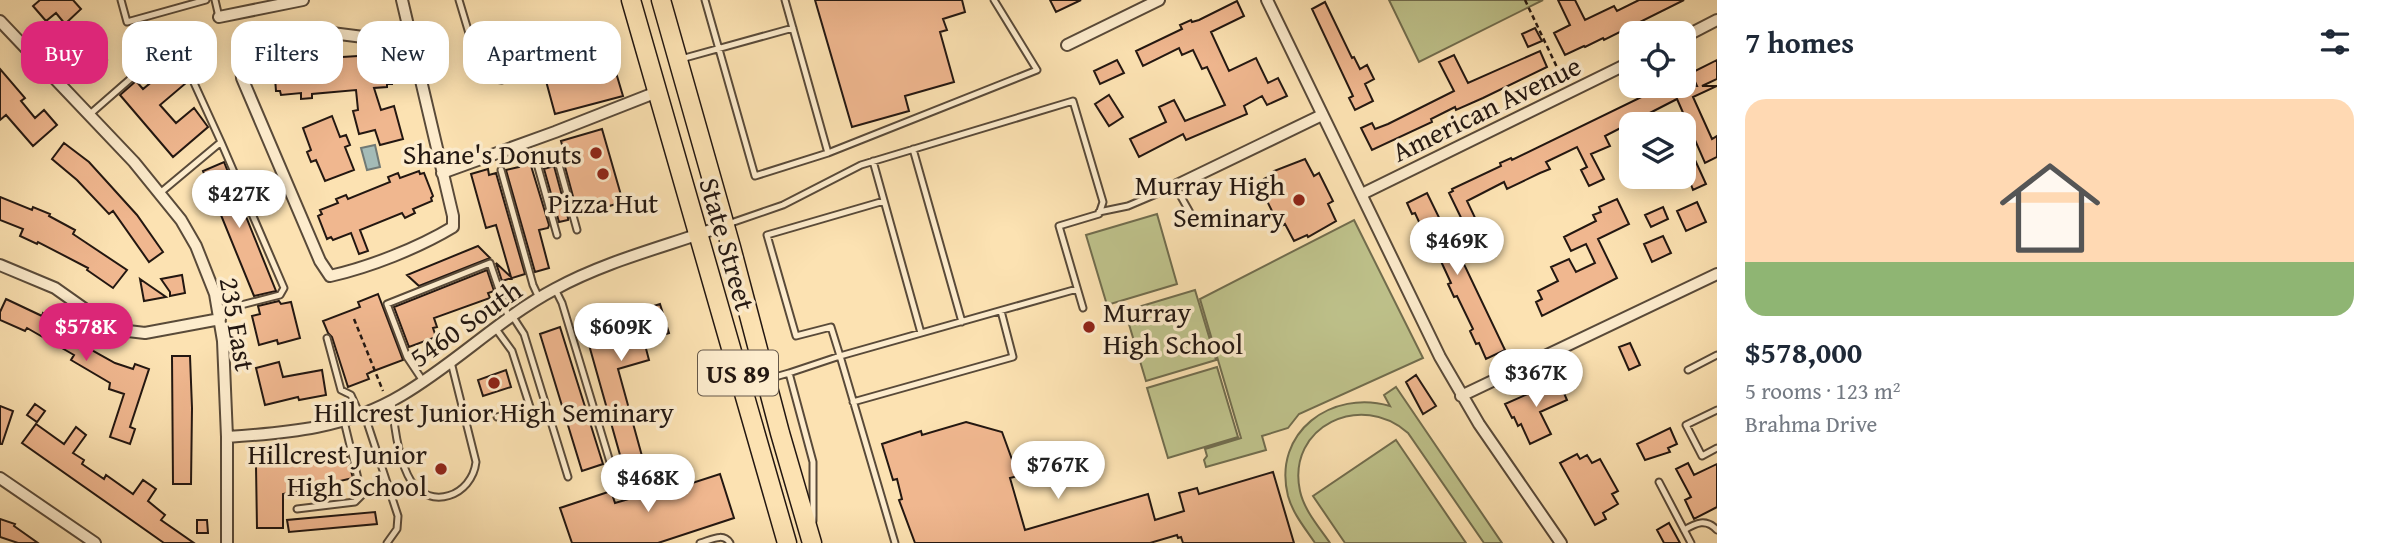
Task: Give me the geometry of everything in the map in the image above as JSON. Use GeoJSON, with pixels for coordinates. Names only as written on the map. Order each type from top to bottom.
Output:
{"type":"FeatureCollection","features":[{"type":"Feature","properties":{"kind":"main road","name":"State Street"},"geometry":{"type":"LineString","coordinates":[[631,0],[787,543]]}},
{"type":"Feature","properties":{"kind":"main road","name":"State Street"},"geometry":{"type":"LineString","coordinates":[[661,0],[725,225],[765,380],[813,543]]}},
{"type":"Feature","properties":{"kind":"street"},"geometry":{"type":"LineString","coordinates":[[219,17],[303,0]]}},
{"type":"Feature","properties":{"kind":"street"},"geometry":{"type":"LineString","coordinates":[[402,0],[406,21]]}},
{"type":"Feature","properties":{"kind":"street"},"geometry":{"type":"LineString","coordinates":[[1067,45],[1159,0]]}},
{"type":"Feature","properties":{"kind":"street"},"geometry":{"type":"LineString","coordinates":[[1267,0],[1440,358],[1461,396],[1561,543]]}},
{"type":"Feature","properties":{"kind":"street"},"geometry":{"type":"LineString","coordinates":[[1696,31],[1717,20]]}},
{"type":"Feature","properties":{"kind":"street","name":"235 East"},"geometry":{"type":"LineString","coordinates":[[0,21],[160,193],[181,220],[196,246],[208,275],[219,315],[226,379],[227,543]]}},
{"type":"Feature","properties":{"kind":"street"},"geometry":{"type":"LineString","coordinates":[[357,36],[324,32],[240,55],[242,78],[320,261],[330,276],[352,271],[436,237],[453,227],[453,216],[421,84]]}},
{"type":"Feature","properties":{"kind":"street","name":"American Avenue"},"geometry":{"type":"LineString","coordinates":[[1362,194],[1619,68]]}},
{"type":"Feature","properties":{"kind":"street"},"geometry":{"type":"LineString","coordinates":[[442,173],[657,92]]}},
{"type":"Feature","properties":{"kind":"street"},"geometry":{"type":"LineString","coordinates":[[1175,186],[1322,115]]}},
{"type":"Feature","properties":{"kind":"street","name":"5460 South"},"geometry":{"type":"LineString","coordinates":[[227,437],[316,429],[362,414],[392,401],[423,381],[555,289],[601,269],[725,225]]}},
{"type":"Feature","properties":{"kind":"street"},"geometry":{"type":"LineString","coordinates":[[0,265],[55,288],[106,324],[128,331],[163,331],[219,315]]}},
{"type":"Feature","properties":{"kind":"street"},"geometry":{"type":"LineString","coordinates":[[1461,396],[1717,274]]}},
{"type":"Feature","properties":{"kind":"street"},"geometry":{"type":"LineString","coordinates":[[0,478],[95,543]]}},
{"type":"Feature","properties":{"kind":"lane"},"geometry":{"type":"LineString","coordinates":[[121,0],[127,22],[206,0]]}},
{"type":"Feature","properties":{"kind":"lane"},"geometry":{"type":"LineString","coordinates":[[215,0],[219,17]]}},
{"type":"Feature","properties":{"kind":"lane"},"geometry":{"type":"LineString","coordinates":[[459,0],[465,21]]}},
{"type":"Feature","properties":{"kind":"lane"},"geometry":{"type":"LineString","coordinates":[[705,0],[755,176],[828,153],[1037,70],[994,0]]}},
{"type":"Feature","properties":{"kind":"lane"},"geometry":{"type":"LineString","coordinates":[[785,0],[828,153]]}},
{"type":"Feature","properties":{"kind":"lane"},"geometry":{"type":"LineString","coordinates":[[678,60],[793,28]]}},
{"type":"Feature","properties":{"kind":"lane"},"geometry":{"type":"LineString","coordinates":[[89,116],[160,53],[179,50],[284,288],[280,295],[219,315]]}},
{"type":"Feature","properties":{"kind":"lane"},"geometry":{"type":"LineString","coordinates":[[725,225],[783,205],[861,165],[1073,101],[1102,202],[1099,212]]}},
{"type":"Feature","properties":{"kind":"lane"},"geometry":{"type":"LineString","coordinates":[[160,193],[221,142]]}},
{"type":"Feature","properties":{"kind":"lane"},"geometry":{"type":"LineString","coordinates":[[913,149],[962,321]]}},
{"type":"Feature","properties":{"kind":"lane"},"geometry":{"type":"LineString","coordinates":[[557,234],[536,160],[556,154],[578,230]]}},
{"type":"Feature","properties":{"kind":"lane"},"geometry":{"type":"LineString","coordinates":[[873,161],[921,333]]}},
{"type":"Feature","properties":{"kind":"lane"},"geometry":{"type":"LineString","coordinates":[[501,170],[539,298]]}},
{"type":"Feature","properties":{"kind":"lane"},"geometry":{"type":"LineString","coordinates":[[1083,308],[1059,226],[1099,212],[1128,206],[1175,186],[1197,225]]}},
{"type":"Feature","properties":{"kind":"lane"},"geometry":{"type":"LineString","coordinates":[[884,201],[768,235],[796,336],[831,327],[895,543]]}},
{"type":"Feature","properties":{"kind":"lane"},"geometry":{"type":"LineString","coordinates":[[423,381],[407,357],[387,304],[490,263],[511,318],[524,334],[568,477]]}},
{"type":"Feature","properties":{"kind":"lane"},"geometry":{"type":"LineString","coordinates":[[555,289],[562,303],[610,462]]}},
{"type":"Feature","properties":{"kind":"lane"},"geometry":{"type":"LineString","coordinates":[[765,380],[1077,289]]}},
{"type":"Feature","properties":{"kind":"lane"},"geometry":{"type":"LineString","coordinates":[[853,402],[1013,357],[1001,311]]}},
{"type":"Feature","properties":{"kind":"lane"},"geometry":{"type":"LineString","coordinates":[[496,329],[512,351],[530,407],[497,417]]}},
{"type":"Feature","properties":{"kind":"lane"},"geometry":{"type":"LineString","coordinates":[[327,338],[341,390],[351,395],[362,414],[398,516],[397,529],[387,543]]}},
{"type":"Feature","properties":{"kind":"lane"},"geometry":{"type":"LineString","coordinates":[[1688,370],[1717,355]]}},
{"type":"Feature","properties":{"kind":"lane"},"geometry":{"type":"LineString","coordinates":[[392,401],[395,436],[411,481],[430,496],[458,493],[472,479],[476,463],[451,361]]}},
{"type":"Feature","properties":{"kind":"lane"},"geometry":{"type":"LineString","coordinates":[[789,373],[813,462],[813,543]]}},
{"type":"Feature","properties":{"kind":"lane"},"geometry":{"type":"LineString","coordinates":[[1717,410],[1686,425],[1702,456],[1717,448]]}},
{"type":"Feature","properties":{"kind":"lane"},"geometry":{"type":"LineString","coordinates":[[296,509],[355,502],[360,499],[362,495],[344,421]]}},
{"type":"Feature","properties":{"kind":"lane"},"geometry":{"type":"LineString","coordinates":[[1659,482],[1691,543]]}},
{"type":"Feature","properties":{"kind":"lane"},"geometry":{"type":"LineString","coordinates":[[1684,530],[1696,522],[1712,524],[1717,530]]}},
{"type":"Feature","properties":{"kind":"lane"},"geometry":{"type":"LineString","coordinates":[[700,543],[722,536],[730,543]]}},
{"type":"Feature","properties":{"kind":"path"},"geometry":{"type":"LineString","coordinates":[[1525,0],[1569,92]]}},
{"type":"Feature","properties":{"kind":"path"},"geometry":{"type":"LineString","coordinates":[[354,319],[383,391]]}},
{"type":"Feature","properties":{"kind":"green space"},"geometry":{"type":"Polygon","coordinates":[[[1389,0],[1543,0],[1419,62],[1389,0]]]}},
{"type":"Feature","properties":{"kind":"green space"},"geometry":{"type":"Polygon","coordinates":[[[1157,214],[1177,284],[1107,305],[1086,235],[1157,214]]]}},
{"type":"Feature","properties":{"kind":"green space"},"geometry":{"type":"Polygon","coordinates":[[[1354,220],[1423,358],[1299,414],[1288,428],[1262,436],[1266,450],[1206,467],[1205,449],[1241,438],[1200,299],[1354,220]]]}},
{"type":"Feature","properties":{"kind":"green space"},"geometry":{"type":"Polygon","coordinates":[[[1195,290],[1216,360],[1146,381],[1125,311],[1195,290]]]}},
{"type":"Feature","properties":{"kind":"green space"},"geometry":{"type":"Polygon","coordinates":[[[1217,367],[1238,437],[1168,458],[1147,388],[1217,367]]]}},
{"type":"Feature","properties":{"kind":"green space"},"geometry":{"type":"Polygon","coordinates":[[[1396,387],[1502,543],[1484,543],[1408,433],[1390,421],[1370,415],[1350,416],[1332,422],[1316,433],[1305,449],[1299,468],[1300,491],[1308,512],[1330,543],[1315,543],[1303,526],[1290,503],[1285,473],[1289,453],[1298,435],[1311,421],[1328,410],[1347,404],[1368,402],[1390,406],[1384,395],[1396,387]]]}},
{"type":"Feature","properties":{"kind":"green space"},"geometry":{"type":"Polygon","coordinates":[[[1396,440],[1466,543],[1345,543],[1313,496],[1396,440]]]}},
{"type":"Feature","properties":{"kind":"water"},"geometry":{"type":"Polygon","coordinates":[[[375,145],[380,167],[367,170],[361,148],[375,145]]]}},
{"type":"Feature","properties":{"kind":"building"},"geometry":{"type":"Polygon","coordinates":[[[40,0],[73,0],[81,9],[68,21],[63,21],[56,13],[46,21],[33,6],[40,0]]]}},
{"type":"Feature","properties":{"kind":"building"},"geometry":{"type":"Polygon","coordinates":[[[815,0],[962,0],[965,12],[943,19],[947,30],[940,32],[954,82],[905,96],[909,111],[852,127],[815,0]]]}},
{"type":"Feature","properties":{"kind":"building"},"geometry":{"type":"Polygon","coordinates":[[[1050,0],[1081,0],[1056,12],[1050,0]]]}},
{"type":"Feature","properties":{"kind":"building"},"geometry":{"type":"Polygon","coordinates":[[[1558,0],[1575,0],[1585,20],[1614,6],[1617,11],[1639,0],[1684,0],[1642,21],[1619,21],[1619,32],[1565,55],[1554,33],[1570,25],[1558,0]]]}},
{"type":"Feature","properties":{"kind":"building"},"geometry":{"type":"Polygon","coordinates":[[[1237,1],[1244,16],[1211,32],[1229,71],[1256,58],[1268,83],[1278,78],[1287,96],[1267,105],[1262,96],[1244,106],[1247,114],[1186,140],[1183,134],[1139,157],[1130,139],[1166,122],[1159,107],[1174,100],[1185,121],[1225,105],[1207,67],[1202,69],[1193,50],[1182,55],[1179,48],[1143,66],[1136,51],[1182,29],[1180,25],[1199,20],[1237,1]]]}},
{"type":"Feature","properties":{"kind":"building"},"geometry":{"type":"Polygon","coordinates":[[[1325,2],[1352,58],[1354,57],[1360,69],[1367,65],[1374,79],[1365,84],[1373,101],[1355,110],[1349,98],[1353,96],[1312,9],[1325,2]]]}},
{"type":"Feature","properties":{"kind":"building"},"geometry":{"type":"Polygon","coordinates":[[[1535,28],[1542,41],[1528,47],[1522,34],[1535,28]]]}},
{"type":"Feature","properties":{"kind":"building"},"geometry":{"type":"Polygon","coordinates":[[[1540,51],[1547,67],[1456,110],[1455,107],[1431,119],[1432,122],[1372,150],[1361,128],[1372,123],[1375,129],[1388,124],[1454,91],[1439,62],[1454,55],[1468,83],[1540,51]]]}},
{"type":"Feature","properties":{"kind":"building"},"geometry":{"type":"Polygon","coordinates":[[[357,56],[357,84],[387,84],[387,87],[374,88],[381,110],[394,106],[403,139],[380,145],[375,130],[359,134],[353,111],[358,110],[356,90],[312,94],[312,98],[301,99],[301,93],[281,95],[280,91],[276,91],[275,84],[343,84],[343,57],[357,56]]]}},
{"type":"Feature","properties":{"kind":"building"},"geometry":{"type":"Polygon","coordinates":[[[1117,60],[1124,73],[1100,84],[1094,71],[1117,60]]]}},
{"type":"Feature","properties":{"kind":"building"},"geometry":{"type":"Polygon","coordinates":[[[1717,60],[1717,79],[1702,86],[1717,86],[1696,96],[1696,70],[1717,60]]]}},
{"type":"Feature","properties":{"kind":"building"},"geometry":{"type":"Polygon","coordinates":[[[0,69],[25,98],[21,101],[35,118],[44,110],[57,125],[33,146],[6,115],[0,120],[0,69]]]}},
{"type":"Feature","properties":{"kind":"building"},"geometry":{"type":"Polygon","coordinates":[[[133,84],[139,84],[143,89],[149,84],[185,84],[160,105],[176,123],[194,108],[208,127],[173,157],[120,95],[133,84]]]}},
{"type":"Feature","properties":{"kind":"building"},"geometry":{"type":"Polygon","coordinates":[[[547,84],[619,84],[623,96],[555,114],[547,84]]]}},
{"type":"Feature","properties":{"kind":"building"},"geometry":{"type":"Polygon","coordinates":[[[1109,95],[1123,117],[1109,126],[1095,104],[1109,95]]]}},
{"type":"Feature","properties":{"kind":"building"},"geometry":{"type":"Polygon","coordinates":[[[1639,98],[1693,98],[1712,139],[1717,136],[1717,157],[1705,163],[1696,142],[1696,112],[1683,112],[1677,99],[1652,112],[1619,112],[1619,129],[1605,136],[1610,146],[1591,154],[1604,179],[1589,186],[1581,170],[1587,167],[1577,147],[1546,162],[1550,169],[1507,189],[1504,182],[1467,201],[1478,224],[1467,230],[1449,193],[1452,189],[1501,166],[1500,163],[1511,158],[1512,160],[1639,98]]]}},
{"type":"Feature","properties":{"kind":"building"},"geometry":{"type":"Polygon","coordinates":[[[332,116],[340,137],[346,135],[350,145],[345,147],[354,170],[325,181],[316,160],[311,162],[307,152],[311,150],[303,128],[332,116]]]}},
{"type":"Feature","properties":{"kind":"building"},"geometry":{"type":"Polygon","coordinates":[[[602,129],[623,202],[578,215],[561,141],[602,129]]]}},
{"type":"Feature","properties":{"kind":"building"},"geometry":{"type":"Polygon","coordinates":[[[64,143],[89,162],[137,215],[163,252],[149,262],[113,211],[109,214],[77,180],[52,159],[64,143]]]}},
{"type":"Feature","properties":{"kind":"building"},"geometry":{"type":"Polygon","coordinates":[[[528,156],[549,225],[548,228],[539,230],[549,268],[535,272],[506,170],[519,167],[517,159],[528,156]]]}},
{"type":"Feature","properties":{"kind":"building","name":"Murray High Seminary"},"geometry":{"type":"Polygon","coordinates":[[[1305,159],[1314,176],[1319,173],[1333,201],[1328,204],[1336,221],[1308,237],[1307,235],[1294,241],[1285,224],[1280,227],[1266,199],[1272,196],[1264,179],[1275,173],[1274,171],[1305,159]]]}},
{"type":"Feature","properties":{"kind":"building"},"geometry":{"type":"Polygon","coordinates":[[[224,162],[276,291],[254,296],[203,171],[224,162]]]}},
{"type":"Feature","properties":{"kind":"building"},"geometry":{"type":"Polygon","coordinates":[[[1696,162],[1706,184],[1696,189],[1696,162]]]}},
{"type":"Feature","properties":{"kind":"building"},"geometry":{"type":"Polygon","coordinates":[[[554,166],[568,218],[559,222],[544,169],[554,166]]]}},
{"type":"Feature","properties":{"kind":"building"},"geometry":{"type":"Polygon","coordinates":[[[488,169],[489,175],[496,173],[525,274],[502,281],[496,263],[511,277],[496,225],[486,228],[471,174],[488,169]]]}},
{"type":"Feature","properties":{"kind":"building"},"geometry":{"type":"Polygon","coordinates":[[[419,171],[420,174],[424,173],[433,196],[432,201],[413,209],[415,213],[405,218],[402,213],[360,230],[368,251],[359,254],[351,233],[333,240],[331,237],[327,239],[318,216],[322,214],[320,210],[338,203],[336,199],[346,195],[348,199],[390,182],[388,177],[398,173],[400,178],[419,171]]]}},
{"type":"Feature","properties":{"kind":"building"},"geometry":{"type":"Polygon","coordinates":[[[1427,193],[1450,240],[1445,243],[1455,263],[1462,260],[1505,350],[1486,359],[1470,331],[1473,329],[1457,296],[1454,297],[1448,284],[1451,283],[1439,257],[1434,260],[1415,213],[1412,214],[1407,203],[1427,193]]]}},
{"type":"Feature","properties":{"kind":"building"},"geometry":{"type":"Polygon","coordinates":[[[0,197],[50,214],[49,216],[75,230],[73,234],[127,270],[113,288],[87,270],[88,268],[38,242],[37,244],[20,236],[23,229],[0,220],[0,197]]]}},
{"type":"Feature","properties":{"kind":"building"},"geometry":{"type":"Polygon","coordinates":[[[1617,199],[1629,224],[1598,239],[1617,278],[1542,316],[1536,302],[1542,299],[1538,291],[1558,281],[1551,267],[1569,259],[1576,272],[1595,263],[1586,244],[1571,251],[1564,237],[1596,221],[1593,215],[1601,212],[1599,207],[1617,199]]]}},
{"type":"Feature","properties":{"kind":"building"},"geometry":{"type":"Polygon","coordinates":[[[1697,202],[1706,222],[1686,231],[1677,211],[1697,202]]]}},
{"type":"Feature","properties":{"kind":"building"},"geometry":{"type":"Polygon","coordinates":[[[1663,207],[1668,219],[1651,227],[1645,215],[1663,207]]]}},
{"type":"Feature","properties":{"kind":"building"},"geometry":{"type":"Polygon","coordinates":[[[1663,236],[1671,253],[1652,262],[1644,244],[1663,236]]]}},
{"type":"Feature","properties":{"kind":"building"},"geometry":{"type":"Polygon","coordinates":[[[478,246],[490,258],[419,286],[407,275],[478,246]]]}},
{"type":"Feature","properties":{"kind":"building"},"geometry":{"type":"Polygon","coordinates":[[[487,270],[494,291],[488,293],[490,298],[434,318],[436,337],[409,347],[394,307],[487,270]]]}},
{"type":"Feature","properties":{"kind":"building"},"geometry":{"type":"Polygon","coordinates":[[[182,275],[185,293],[170,296],[161,279],[182,275]]]}},
{"type":"Feature","properties":{"kind":"building"},"geometry":{"type":"Polygon","coordinates":[[[140,279],[166,297],[144,301],[140,279]]]}},
{"type":"Feature","properties":{"kind":"building"},"geometry":{"type":"Polygon","coordinates":[[[378,294],[403,360],[371,372],[367,374],[369,379],[348,387],[332,337],[323,321],[360,307],[358,302],[378,294]]]}},
{"type":"Feature","properties":{"kind":"building"},"geometry":{"type":"Polygon","coordinates":[[[6,299],[42,316],[43,313],[78,333],[74,340],[115,363],[133,369],[135,364],[149,369],[130,427],[135,429],[130,444],[110,437],[124,394],[109,389],[110,383],[71,360],[74,355],[27,328],[25,331],[0,320],[0,312],[6,299]]]}},
{"type":"Feature","properties":{"kind":"building"},"geometry":{"type":"Polygon","coordinates":[[[279,301],[281,304],[291,302],[300,338],[278,344],[277,340],[259,345],[252,316],[260,314],[258,306],[279,301]]]}},
{"type":"Feature","properties":{"kind":"building"},"geometry":{"type":"Polygon","coordinates":[[[660,304],[669,333],[644,341],[649,360],[618,369],[642,456],[622,462],[580,313],[601,307],[605,321],[660,304]]]}},
{"type":"Feature","properties":{"kind":"building"},"geometry":{"type":"Polygon","coordinates":[[[560,327],[603,464],[582,471],[540,334],[560,327]]]}},
{"type":"Feature","properties":{"kind":"building"},"geometry":{"type":"Polygon","coordinates":[[[1630,343],[1640,365],[1629,370],[1619,347],[1630,343]]]}},
{"type":"Feature","properties":{"kind":"building"},"geometry":{"type":"Polygon","coordinates":[[[172,356],[190,356],[191,484],[173,484],[172,356]]]}},
{"type":"Feature","properties":{"kind":"building"},"geometry":{"type":"Polygon","coordinates":[[[279,362],[283,377],[322,370],[326,395],[299,400],[298,397],[265,405],[256,368],[279,362]]]}},
{"type":"Feature","properties":{"kind":"building","name":"Hillcrest Junior High Seminary"},"geometry":{"type":"Polygon","coordinates":[[[506,370],[511,387],[483,396],[478,380],[506,370]]]}},
{"type":"Feature","properties":{"kind":"building"},"geometry":{"type":"Polygon","coordinates":[[[1416,375],[1436,406],[1423,414],[1406,382],[1416,375]]]}},
{"type":"Feature","properties":{"kind":"building"},"geometry":{"type":"Polygon","coordinates":[[[1557,377],[1567,400],[1540,412],[1551,434],[1530,444],[1521,424],[1518,426],[1505,404],[1548,385],[1547,381],[1557,377]]]}},
{"type":"Feature","properties":{"kind":"building"},"geometry":{"type":"Polygon","coordinates":[[[35,404],[45,411],[37,422],[27,415],[35,404]]]}},
{"type":"Feature","properties":{"kind":"building"},"geometry":{"type":"Polygon","coordinates":[[[0,406],[13,411],[2,444],[0,444],[0,406]]]}},
{"type":"Feature","properties":{"kind":"building"},"geometry":{"type":"Polygon","coordinates":[[[966,422],[1002,432],[1018,476],[1010,478],[1025,530],[1148,494],[1155,520],[1184,511],[1179,493],[1197,488],[1199,494],[1273,472],[1294,543],[1183,543],[1177,535],[1150,543],[915,543],[899,500],[902,499],[897,479],[893,480],[882,444],[921,431],[922,435],[966,422]]]}},
{"type":"Feature","properties":{"kind":"building"},"geometry":{"type":"Polygon","coordinates":[[[36,424],[64,444],[76,427],[86,435],[73,453],[84,460],[82,464],[104,479],[106,475],[133,494],[143,480],[156,489],[148,501],[165,515],[161,520],[194,543],[164,543],[22,443],[36,424]]]}},
{"type":"Feature","properties":{"kind":"building"},"geometry":{"type":"Polygon","coordinates":[[[1670,428],[1677,444],[1668,448],[1670,452],[1645,460],[1637,444],[1670,428]]]}},
{"type":"Feature","properties":{"kind":"building"},"geometry":{"type":"Polygon","coordinates":[[[346,453],[353,478],[283,494],[283,528],[257,528],[256,466],[290,465],[346,453]]]}},
{"type":"Feature","properties":{"kind":"building"},"geometry":{"type":"Polygon","coordinates":[[[1577,454],[1580,459],[1587,455],[1592,463],[1600,459],[1618,491],[1612,494],[1618,504],[1603,513],[1606,519],[1595,525],[1560,463],[1577,454]]]}},
{"type":"Feature","properties":{"kind":"building"},"geometry":{"type":"Polygon","coordinates":[[[1688,463],[1694,475],[1717,464],[1717,507],[1694,519],[1685,500],[1691,497],[1676,469],[1688,463]]]}},
{"type":"Feature","properties":{"kind":"building"},"geometry":{"type":"Polygon","coordinates":[[[720,474],[734,518],[658,543],[572,543],[560,508],[611,491],[615,503],[632,498],[629,485],[640,482],[646,498],[720,474]]]}},
{"type":"Feature","properties":{"kind":"building"},"geometry":{"type":"Polygon","coordinates":[[[375,512],[377,524],[289,532],[287,520],[375,512]]]}},
{"type":"Feature","properties":{"kind":"building"},"geometry":{"type":"Polygon","coordinates":[[[0,519],[15,524],[14,526],[38,543],[18,543],[0,537],[0,519]]]}},
{"type":"Feature","properties":{"kind":"building"},"geometry":{"type":"Polygon","coordinates":[[[197,520],[207,520],[208,533],[197,533],[197,520]]]}},
{"type":"Feature","properties":{"kind":"building"},"geometry":{"type":"Polygon","coordinates":[[[1669,523],[1680,543],[1664,543],[1657,530],[1669,523]]]}},
{"type":"Feature","properties":{"kind":"place","name":"Shane's Donuts"},"geometry":{"type":"Point","coordinates":[596,153]}},
{"type":"Feature","properties":{"kind":"place","name":"Pizza Hut"},"geometry":{"type":"Point","coordinates":[603,174]}},
{"type":"Feature","properties":{"kind":"place","name":"Murray High Seminary"},"geometry":{"type":"Point","coordinates":[1299,200]}},
{"type":"Feature","properties":{"kind":"place","name":"Murray High School"},"geometry":{"type":"Point","coordinates":[1089,327]}},
{"type":"Feature","properties":{"kind":"place","name":"Hillcrest Junior High Seminary"},"geometry":{"type":"Point","coordinates":[494,383]}},
{"type":"Feature","properties":{"kind":"place","name":"Hillcrest Junior High School"},"geometry":{"type":"Point","coordinates":[441,469]}}]}
